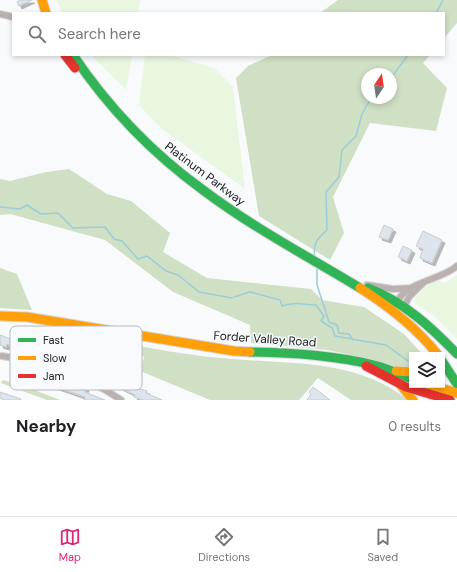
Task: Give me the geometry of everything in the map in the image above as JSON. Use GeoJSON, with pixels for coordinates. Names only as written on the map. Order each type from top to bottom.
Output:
{"type":"FeatureCollection","features":[{"type":"Feature","properties":{"kind":"main road"},"geometry":{"type":"LineString","coordinates":[[34,0],[39,12]]}},
{"type":"Feature","properties":{"kind":"main road"},"geometry":{"type":"LineString","coordinates":[[42,0],[46,12]]}},
{"type":"Feature","properties":{"kind":"main road","name":"Platinum Parkway"},"geometry":{"type":"LineString","coordinates":[[66,56],[84,81],[92,83],[118,114],[160,155],[207,193],[243,218],[430,326],[457,354]]}},
{"type":"Feature","properties":{"kind":"main road"},"geometry":{"type":"LineString","coordinates":[[74,56],[92,83]]}},
{"type":"Feature","properties":{"kind":"main road","name":"Platinum Parkway"},"geometry":{"type":"LineString","coordinates":[[356,284],[376,290],[400,309],[436,352]]}},
{"type":"Feature","properties":{"kind":"main road","name":"Forder Valley Road"},"geometry":{"type":"LineString","coordinates":[[0,316],[27,317],[82,326]]}},
{"type":"Feature","properties":{"kind":"main road","name":"Forder Valley Road"},"geometry":{"type":"LineString","coordinates":[[142,336],[234,351],[312,354],[396,371],[409,378]]}},
{"type":"Feature","properties":{"kind":"main road","name":"Forder Valley Road"},"geometry":{"type":"LineString","coordinates":[[362,363],[399,383]]}},
{"type":"Feature","properties":{"kind":"main road"},"geometry":{"type":"LineString","coordinates":[[445,368],[455,381]]}},
{"type":"Feature","properties":{"kind":"main road"},"geometry":{"type":"LineString","coordinates":[[396,371],[409,372]]}},
{"type":"Feature","properties":{"kind":"main road"},"geometry":{"type":"LineString","coordinates":[[399,383],[429,390],[457,393]]}},
{"type":"Feature","properties":{"kind":"main road"},"geometry":{"type":"LineString","coordinates":[[399,383],[413,400]]}},
{"type":"Feature","properties":{"kind":"main road"},"geometry":{"type":"LineString","coordinates":[[429,390],[438,397],[450,400]]}},
{"type":"Feature","properties":{"kind":"street"},"geometry":{"type":"LineString","coordinates":[[0,14],[12,17]]}},
{"type":"Feature","properties":{"kind":"street"},"geometry":{"type":"LineString","coordinates":[[356,284],[377,285],[394,290],[411,288],[424,281],[437,277],[457,266]]}},
{"type":"Feature","properties":{"kind":"street"},"geometry":{"type":"LineString","coordinates":[[400,309],[424,281]]}},
{"type":"Feature","properties":{"kind":"street"},"geometry":{"type":"LineString","coordinates":[[400,309],[411,288]]}},
{"type":"Feature","properties":{"kind":"street"},"geometry":{"type":"LineString","coordinates":[[2,356],[10,357]]}},
{"type":"Feature","properties":{"kind":"street"},"geometry":{"type":"LineString","coordinates":[[107,390],[121,400]]}},
{"type":"Feature","properties":{"kind":"green space"},"geometry":{"type":"Polygon","coordinates":[[[56,0],[140,0],[138,12],[62,12],[56,0]]]}},
{"type":"Feature","properties":{"kind":"green space"},"geometry":{"type":"Polygon","coordinates":[[[338,0],[457,0],[457,23],[445,37],[445,12],[321,12],[338,0]]]}},
{"type":"Feature","properties":{"kind":"green space"},"geometry":{"type":"Polygon","coordinates":[[[92,56],[132,56],[126,90],[92,56]]]}},
{"type":"Feature","properties":{"kind":"green space"},"geometry":{"type":"Polygon","coordinates":[[[145,56],[173,56],[214,68],[233,87],[245,189],[161,128],[139,105],[145,56]]]}},
{"type":"Feature","properties":{"kind":"green space"},"geometry":{"type":"Polygon","coordinates":[[[270,56],[429,56],[423,63],[447,88],[436,131],[370,123],[333,197],[344,233],[330,260],[259,216],[236,78],[248,66],[270,56]]]}},
{"type":"Feature","properties":{"kind":"green space"},"geometry":{"type":"Polygon","coordinates":[[[69,169],[107,194],[131,201],[170,233],[163,252],[207,278],[311,289],[322,300],[364,307],[404,334],[420,352],[409,352],[409,373],[374,360],[328,350],[251,343],[250,325],[173,292],[105,240],[10,214],[0,215],[0,179],[10,181],[46,172],[69,169]]]}},
{"type":"Feature","properties":{"kind":"green space"},"geometry":{"type":"Polygon","coordinates":[[[0,268],[17,274],[32,310],[0,308],[0,268]]]}},
{"type":"Feature","properties":{"kind":"green space"},"geometry":{"type":"Polygon","coordinates":[[[457,275],[457,339],[434,316],[417,305],[414,300],[425,287],[438,280],[444,283],[457,275]]]}},
{"type":"Feature","properties":{"kind":"green space"},"geometry":{"type":"Polygon","coordinates":[[[142,346],[208,357],[319,366],[365,376],[387,386],[408,400],[351,400],[318,378],[299,400],[210,400],[142,372],[144,357],[142,356],[142,346]]]}},
{"type":"Feature","properties":{"kind":"green space"},"geometry":{"type":"Polygon","coordinates":[[[3,380],[10,382],[10,386],[1,383],[3,380]]]}},
{"type":"Feature","properties":{"kind":"green space"},"geometry":{"type":"Polygon","coordinates":[[[20,390],[35,390],[60,400],[47,400],[20,390]]]}},
{"type":"Feature","properties":{"kind":"building"},"geometry":{"type":"Polygon","coordinates":[[[20,0],[32,0],[19,6],[17,2],[20,0]]]}},
{"type":"Feature","properties":{"kind":"building"},"geometry":{"type":"Polygon","coordinates":[[[384,225],[393,229],[388,240],[379,237],[384,225]]]}},
{"type":"Feature","properties":{"kind":"building"},"geometry":{"type":"Polygon","coordinates":[[[423,231],[442,240],[432,263],[420,258],[423,249],[416,246],[423,231]]]}},
{"type":"Feature","properties":{"kind":"building"},"geometry":{"type":"Polygon","coordinates":[[[403,246],[412,250],[407,261],[398,257],[403,246]]]}},
{"type":"Feature","properties":{"kind":"building"},"geometry":{"type":"Polygon","coordinates":[[[0,335],[10,339],[10,346],[7,344],[6,347],[0,345],[0,335]]]}},
{"type":"Feature","properties":{"kind":"building"},"geometry":{"type":"Polygon","coordinates":[[[313,387],[330,400],[307,400],[311,394],[309,392],[313,387]]]}},
{"type":"Feature","properties":{"kind":"building"},"geometry":{"type":"Polygon","coordinates":[[[65,390],[86,390],[85,392],[105,400],[84,400],[85,397],[65,390]]]}},
{"type":"Feature","properties":{"kind":"building"},"geometry":{"type":"Polygon","coordinates":[[[125,390],[142,390],[147,391],[146,393],[162,400],[143,400],[134,397],[135,395],[125,390]]]}},
{"type":"Feature","properties":{"kind":"building"},"geometry":{"type":"Polygon","coordinates":[[[0,392],[21,400],[4,400],[0,398],[0,392]]]}},
{"type":"Feature","properties":{"kind":"waterway"},"geometry":{"type":"LineString","coordinates":[[437,12],[443,0]]}},
{"type":"Feature","properties":{"kind":"waterway"},"geometry":{"type":"LineString","coordinates":[[397,70],[407,56]]}},
{"type":"Feature","properties":{"kind":"waterway"},"geometry":{"type":"LineString","coordinates":[[315,257],[314,248],[316,242],[327,230],[326,192],[339,177],[342,150],[356,136],[362,114],[368,104]]}},
{"type":"Feature","properties":{"kind":"waterway"},"geometry":{"type":"LineString","coordinates":[[0,207],[20,209],[27,205],[41,214],[58,213],[73,228],[105,227],[114,239],[122,241],[138,259],[147,256],[166,271],[178,275],[199,292],[232,298]]}},
{"type":"Feature","properties":{"kind":"waterway"},"geometry":{"type":"LineString","coordinates":[[317,266],[317,285],[329,322],[337,325],[339,333],[349,334],[353,340]]}},
{"type":"Feature","properties":{"kind":"waterway"},"geometry":{"type":"LineString","coordinates":[[234,297],[250,292],[280,300],[282,306],[296,303],[316,305],[324,316],[321,321],[332,328],[335,336],[386,345],[408,361]]}},
{"type":"Feature","properties":{"kind":"traffic: fast"},"geometry":{"type":"LineString","coordinates":[[74,56],[116,111],[149,145],[184,176],[222,204],[280,241],[360,288]]}},
{"type":"Feature","properties":{"kind":"traffic: fast"},"geometry":{"type":"LineString","coordinates":[[368,288],[393,300],[416,316],[457,354]]}},
{"type":"Feature","properties":{"kind":"traffic: fast"},"geometry":{"type":"LineString","coordinates":[[250,352],[298,354],[346,359],[378,366],[409,378]]}},
{"type":"Feature","properties":{"kind":"traffic: fast"},"geometry":{"type":"LineString","coordinates":[[445,366],[457,384]]}},
{"type":"Feature","properties":{"kind":"traffic: slow"},"geometry":{"type":"LineString","coordinates":[[42,0],[46,12]]}},
{"type":"Feature","properties":{"kind":"traffic: slow"},"geometry":{"type":"LineString","coordinates":[[360,288],[402,318],[421,335],[436,352]]}},
{"type":"Feature","properties":{"kind":"traffic: slow"},"geometry":{"type":"LineString","coordinates":[[0,316],[27,317],[82,326]]}},
{"type":"Feature","properties":{"kind":"traffic: slow"},"geometry":{"type":"LineString","coordinates":[[142,336],[234,351],[250,352]]}},
{"type":"Feature","properties":{"kind":"traffic: slow"},"geometry":{"type":"LineString","coordinates":[[396,371],[409,372]]}},
{"type":"Feature","properties":{"kind":"traffic: slow"},"geometry":{"type":"LineString","coordinates":[[399,383],[413,400]]}},
{"type":"Feature","properties":{"kind":"traffic: slow"},"geometry":{"type":"LineString","coordinates":[[440,388],[457,393]]}},
{"type":"Feature","properties":{"kind":"traffic: jam"},"geometry":{"type":"LineString","coordinates":[[66,56],[75,68]]}},
{"type":"Feature","properties":{"kind":"traffic: jam"},"geometry":{"type":"LineString","coordinates":[[366,366],[406,387],[450,400]]}}]}
